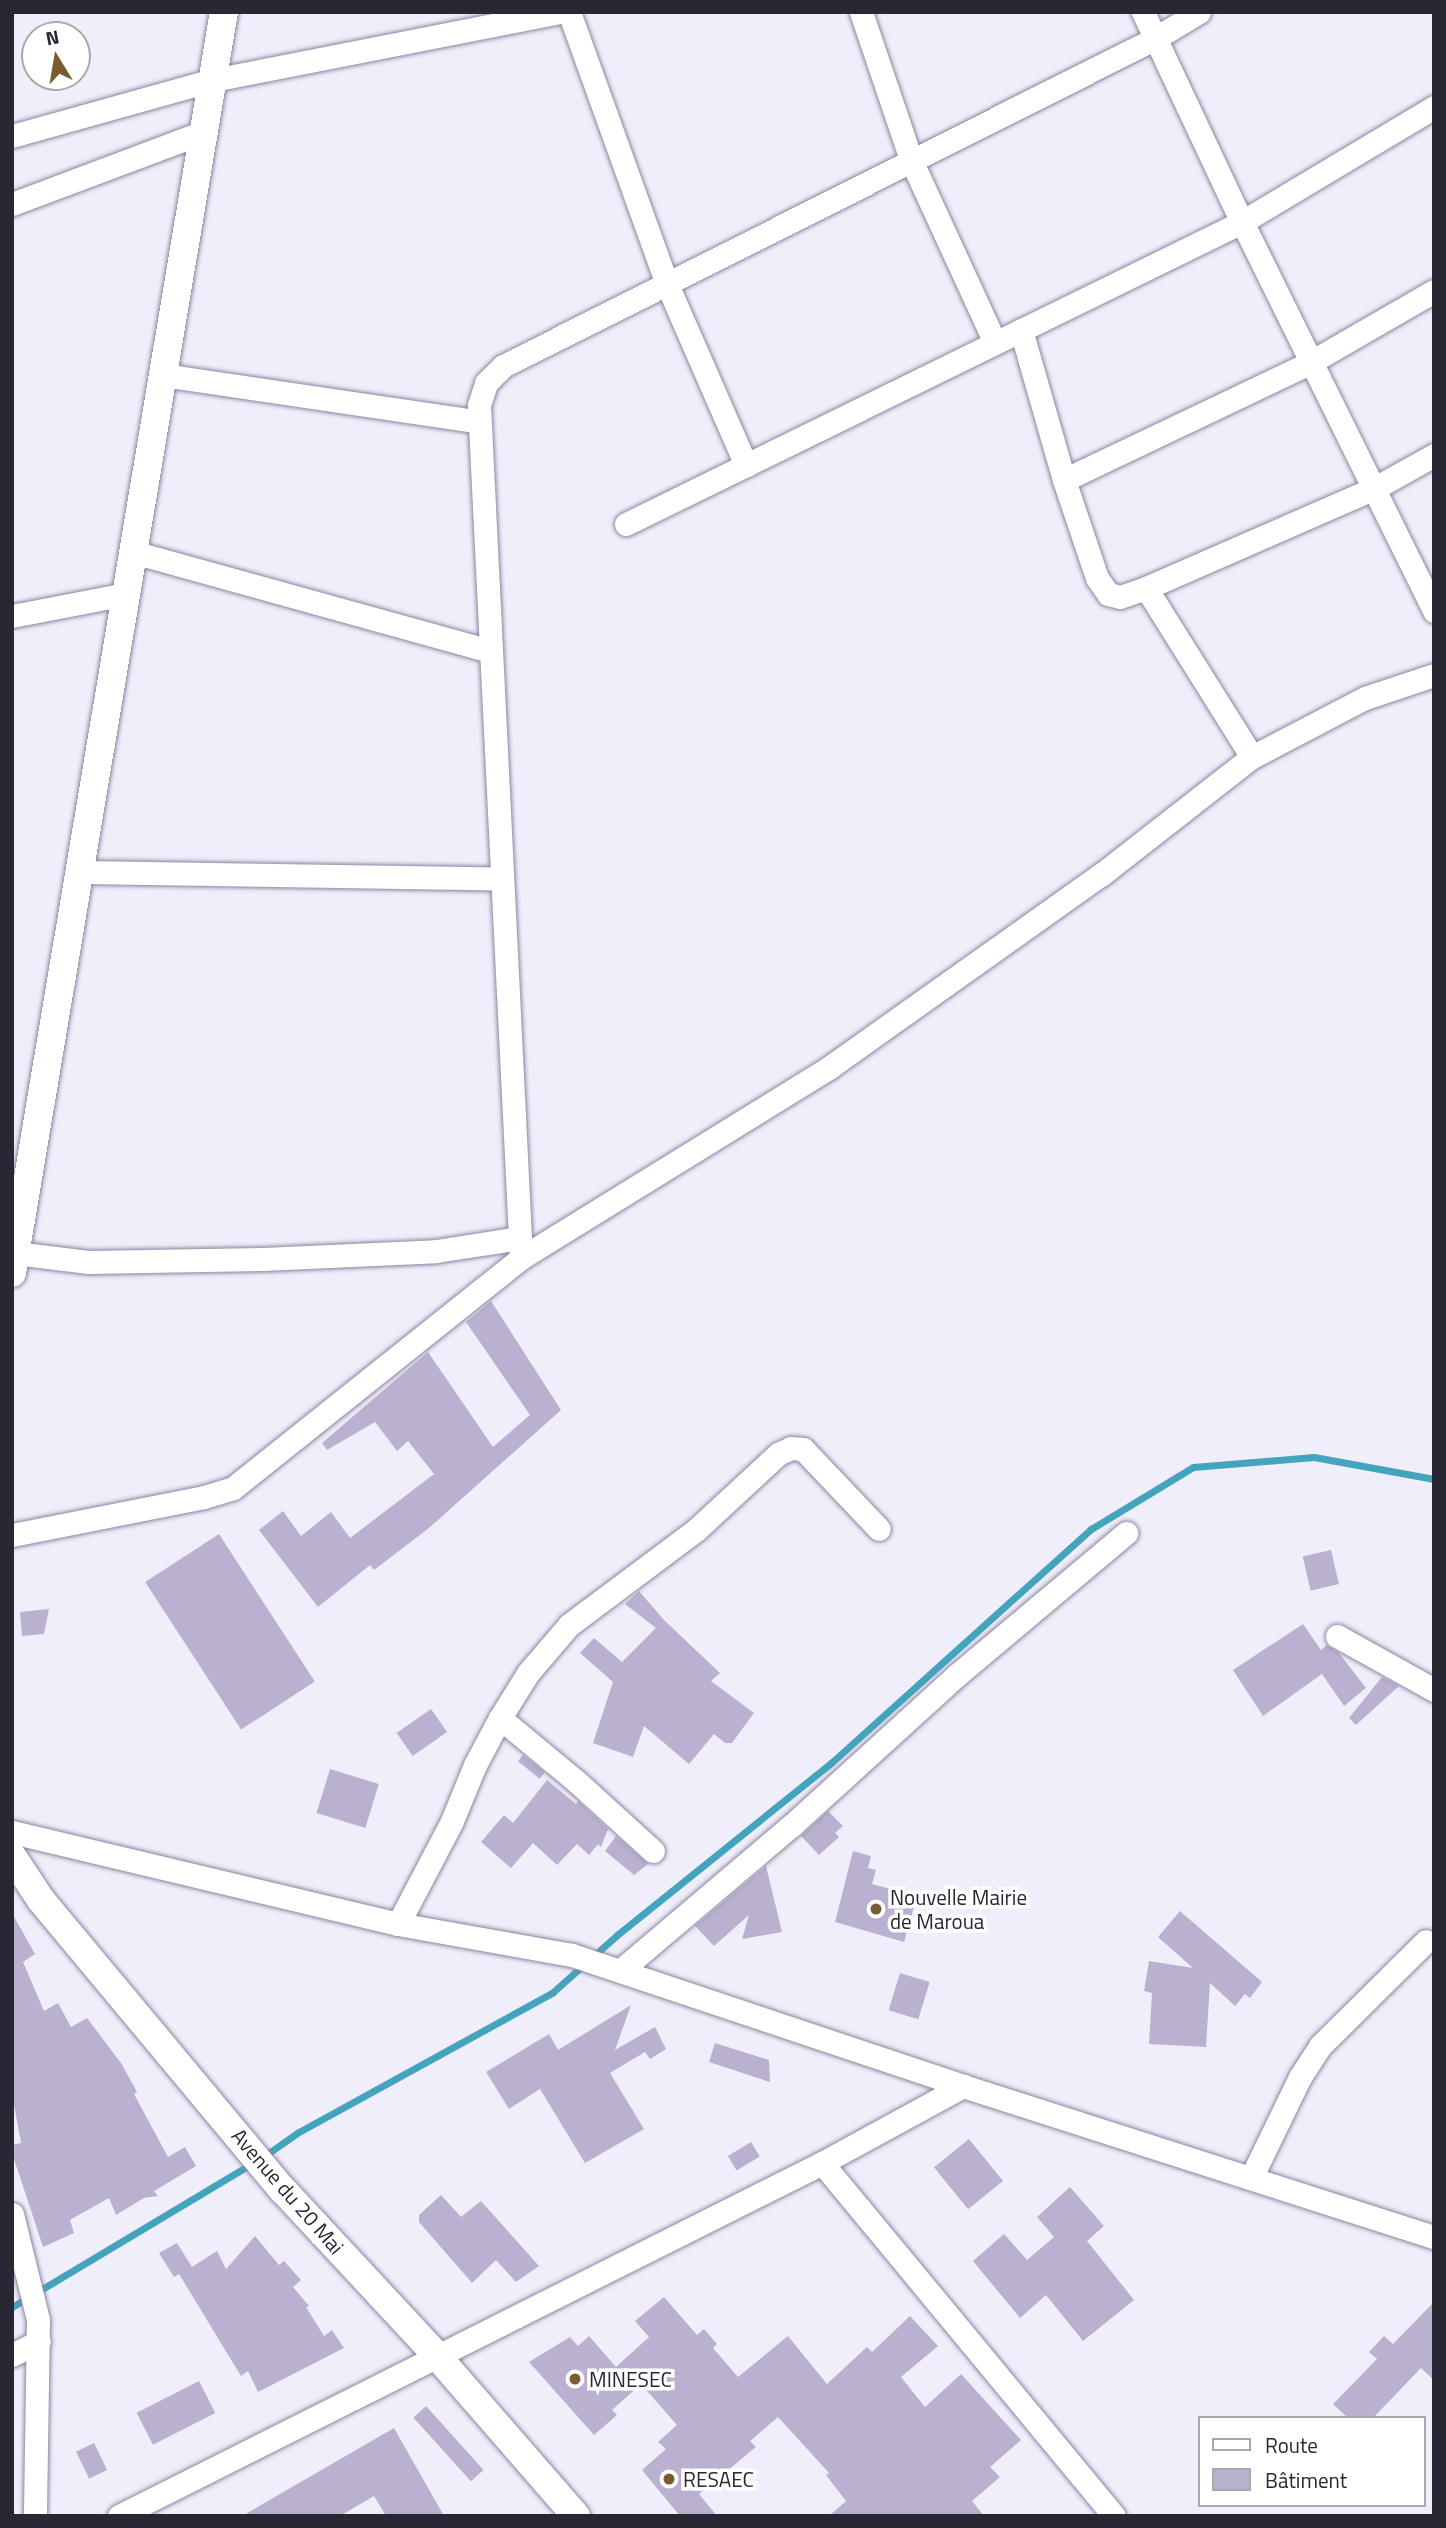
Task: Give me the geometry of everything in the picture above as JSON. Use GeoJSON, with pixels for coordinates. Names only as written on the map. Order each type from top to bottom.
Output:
{"type":"FeatureCollection","features":[{"type":"Feature","properties":{"kind":"street"},"geometry":{"type":"LineString","coordinates":[[12,136],[213,80],[560,12]]}},
{"type":"Feature","properties":{"kind":"street"},"geometry":{"type":"LineString","coordinates":[[569,12],[666,282],[746,465]]}},
{"type":"Feature","properties":{"kind":"street"},"geometry":{"type":"LineString","coordinates":[[861,12],[911,160],[996,343]]}},
{"type":"Feature","properties":{"kind":"street"},"geometry":{"type":"LineString","coordinates":[[1143,12],[1242,222],[1375,488],[1408,564],[1434,611]]}},
{"type":"Feature","properties":{"kind":"street"},"geometry":{"type":"LineString","coordinates":[[520,1248],[479,405],[486,383],[503,366],[1156,37],[1199,12]]}},
{"type":"Feature","properties":{"kind":"street"},"geometry":{"type":"LineString","coordinates":[[229,16],[213,80],[204,132],[14,1263],[263,1259],[520,1248]]}},
{"type":"Feature","properties":{"kind":"street"},"geometry":{"type":"LineString","coordinates":[[626,524],[1242,222],[1434,107]]}},
{"type":"Feature","properties":{"kind":"street"},"geometry":{"type":"LineString","coordinates":[[12,204],[204,132]]}},
{"type":"Feature","properties":{"kind":"street"},"geometry":{"type":"LineString","coordinates":[[1064,480],[1311,362],[1434,291]]}},
{"type":"Feature","properties":{"kind":"street"},"geometry":{"type":"LineString","coordinates":[[1021,330],[1064,480],[1097,578],[1108,594],[1119,597],[1146,588],[1375,488],[1434,455]]}},
{"type":"Feature","properties":{"kind":"street"},"geometry":{"type":"LineString","coordinates":[[163,375],[480,422]]}},
{"type":"Feature","properties":{"kind":"street"},"geometry":{"type":"LineString","coordinates":[[134,552],[491,651]]}},
{"type":"Feature","properties":{"kind":"street"},"geometry":{"type":"LineString","coordinates":[[1146,588],[1252,757]]}},
{"type":"Feature","properties":{"kind":"street"},"geometry":{"type":"LineString","coordinates":[[12,616],[126,594]]}},
{"type":"Feature","properties":{"kind":"street"},"geometry":{"type":"LineString","coordinates":[[12,1535],[204,1497],[233,1488],[520,1248],[830,1067],[1102,874],[1252,757],[1365,698],[1434,675]]}},
{"type":"Feature","properties":{"kind":"street"},"geometry":{"type":"LineString","coordinates":[[79,872],[502,879]]}},
{"type":"Feature","properties":{"kind":"street"},"geometry":{"type":"LineString","coordinates":[[398,1924],[452,1821],[500,1718],[528,1672],[569,1625],[696,1530],[778,1454],[791,1448],[803,1448],[879,1529]]}},
{"type":"Feature","properties":{"kind":"street"},"geometry":{"type":"LineString","coordinates":[[615,1968],[791,1826],[957,1675],[1126,1533]]}},
{"type":"Feature","properties":{"kind":"street"},"geometry":{"type":"LineString","coordinates":[[1337,1636],[1434,1690]]}},
{"type":"Feature","properties":{"kind":"street"},"geometry":{"type":"LineString","coordinates":[[500,1718],[653,1851]]}},
{"type":"Feature","properties":{"kind":"street"},"geometry":{"type":"LineString","coordinates":[[12,1832],[398,1924],[572,1955],[963,2086],[1434,2237]]}},
{"type":"Feature","properties":{"kind":"street","name":"Avenue du 20 Mai"},"geometry":{"type":"LineString","coordinates":[[12,1856],[41,1900],[283,2190],[438,2357],[576,2516]]}},
{"type":"Feature","properties":{"kind":"street"},"geometry":{"type":"LineString","coordinates":[[1251,2178],[1300,2077],[1320,2046],[1426,1941]]}},
{"type":"Feature","properties":{"kind":"street"},"geometry":{"type":"LineString","coordinates":[[119,2516],[822,2163],[963,2086]]}},
{"type":"Feature","properties":{"kind":"street"},"geometry":{"type":"LineString","coordinates":[[822,2163],[1114,2516]]}},
{"type":"Feature","properties":{"kind":"street"},"geometry":{"type":"LineString","coordinates":[[12,2214],[29,2276],[39,2331],[35,2516]]}},
{"type":"Feature","properties":{"kind":"street"},"geometry":{"type":"LineString","coordinates":[[12,2355],[39,2331]]}},
{"type":"Feature","properties":{"kind":"building"},"geometry":{"type":"Polygon","coordinates":[[[491,1301],[561,1410],[429,1528],[374,1570],[370,1565],[318,1607],[259,1530],[283,1511],[301,1536],[331,1512],[350,1538],[434,1474],[408,1441],[397,1451],[375,1422],[327,1450],[322,1443],[428,1352],[493,1447],[530,1415],[466,1322],[491,1301]]]}},
{"type":"Feature","properties":{"kind":"building"},"geometry":{"type":"Polygon","coordinates":[[[219,1534],[315,1682],[241,1730],[145,1582],[219,1534]]]}},
{"type":"Feature","properties":{"kind":"building"},"geometry":{"type":"Polygon","coordinates":[[[1331,1550],[1339,1584],[1311,1591],[1303,1557],[1331,1550]]]}},
{"type":"Feature","properties":{"kind":"building"},"geometry":{"type":"Polygon","coordinates":[[[639,1591],[664,1620],[720,1673],[711,1681],[754,1713],[732,1743],[725,1743],[714,1734],[689,1764],[644,1726],[633,1757],[593,1743],[613,1682],[580,1653],[594,1638],[622,1662],[656,1628],[625,1604],[639,1591]]]}},
{"type":"Feature","properties":{"kind":"building"},"geometry":{"type":"Polygon","coordinates":[[[49,1609],[44,1634],[22,1636],[20,1612],[49,1609]]]}},
{"type":"Feature","properties":{"kind":"building"},"geometry":{"type":"Polygon","coordinates":[[[1303,1624],[1321,1650],[1327,1645],[1339,1653],[1366,1688],[1344,1706],[1322,1674],[1263,1716],[1233,1670],[1303,1624]]]}},
{"type":"Feature","properties":{"kind":"building"},"geometry":{"type":"Polygon","coordinates":[[[1382,1677],[1399,1686],[1356,1725],[1349,1718],[1382,1677]]]}},
{"type":"Feature","properties":{"kind":"building"},"geometry":{"type":"Polygon","coordinates":[[[431,1709],[447,1732],[413,1756],[397,1733],[431,1709]]]}},
{"type":"Feature","properties":{"kind":"building"},"geometry":{"type":"Polygon","coordinates":[[[523,1755],[545,1773],[540,1779],[518,1761],[523,1755]]]}},
{"type":"Feature","properties":{"kind":"building"},"geometry":{"type":"Polygon","coordinates":[[[330,1769],[379,1784],[365,1828],[317,1813],[330,1769]]]}},
{"type":"Feature","properties":{"kind":"building"},"geometry":{"type":"Polygon","coordinates":[[[547,1780],[576,1804],[578,1801],[608,1829],[601,1847],[598,1844],[589,1855],[577,1844],[557,1865],[533,1843],[511,1868],[481,1842],[504,1815],[513,1823],[547,1780]]]}},
{"type":"Feature","properties":{"kind":"building"},"geometry":{"type":"Polygon","coordinates":[[[828,1811],[843,1826],[835,1833],[839,1837],[819,1855],[801,1836],[828,1811]]]}},
{"type":"Feature","properties":{"kind":"building"},"geometry":{"type":"Polygon","coordinates":[[[616,1836],[648,1864],[634,1875],[605,1851],[616,1836]]]}},
{"type":"Feature","properties":{"kind":"building","name":"Nouvelle Mairie de Maroua"},"geometry":{"type":"Polygon","coordinates":[[[853,1851],[871,1856],[868,1868],[876,1870],[872,1884],[917,1896],[904,1942],[835,1922],[853,1851]]]}},
{"type":"Feature","properties":{"kind":"building"},"geometry":{"type":"Polygon","coordinates":[[[766,1866],[782,1932],[742,1939],[749,1915],[714,1946],[695,1926],[766,1866]]]}},
{"type":"Feature","properties":{"kind":"building"},"geometry":{"type":"Polygon","coordinates":[[[1180,1911],[1262,1982],[1250,1998],[1245,1994],[1235,2006],[1210,1983],[1206,2047],[1149,2044],[1152,1993],[1144,1991],[1149,1961],[1193,1968],[1158,1937],[1180,1911]]]}},
{"type":"Feature","properties":{"kind":"building"},"geometry":{"type":"Polygon","coordinates":[[[12,1913],[35,1954],[23,1962],[44,2011],[58,2003],[71,2027],[87,2018],[121,2063],[137,2092],[134,2094],[168,2157],[185,2147],[196,2166],[154,2191],[158,2196],[144,2198],[116,2215],[109,2198],[70,2220],[74,2233],[43,2247],[14,2159],[12,2145],[21,2143],[12,2094],[12,1913]]]}},
{"type":"Feature","properties":{"kind":"building"},"geometry":{"type":"Polygon","coordinates":[[[900,1973],[930,1982],[918,2019],[889,2010],[900,1973]]]}},
{"type":"Feature","properties":{"kind":"building"},"geometry":{"type":"Polygon","coordinates":[[[631,2005],[615,2050],[655,2027],[666,2049],[650,2059],[645,2052],[610,2073],[644,2129],[585,2163],[540,2089],[509,2109],[486,2072],[549,2034],[558,2050],[631,2005]]]}},
{"type":"Feature","properties":{"kind":"building"},"geometry":{"type":"Polygon","coordinates":[[[715,2043],[769,2060],[770,2082],[709,2062],[715,2043]]]}},
{"type":"Feature","properties":{"kind":"building"},"geometry":{"type":"Polygon","coordinates":[[[969,2139],[1003,2181],[968,2209],[934,2167],[969,2139]]]}},
{"type":"Feature","properties":{"kind":"building"},"geometry":{"type":"Polygon","coordinates":[[[751,2142],[760,2157],[737,2170],[728,2156],[751,2142]]]}},
{"type":"Feature","properties":{"kind":"building"},"geometry":{"type":"Polygon","coordinates":[[[1070,2187],[1104,2226],[1087,2241],[1134,2300],[1083,2341],[1046,2295],[1020,2318],[973,2261],[1004,2234],[1027,2260],[1054,2237],[1037,2217],[1070,2187]]]}},
{"type":"Feature","properties":{"kind":"building"},"geometry":{"type":"Polygon","coordinates":[[[441,2195],[461,2217],[481,2201],[539,2266],[516,2282],[496,2260],[472,2283],[419,2222],[419,2215],[441,2195]]]}},
{"type":"Feature","properties":{"kind":"building"},"geometry":{"type":"Polygon","coordinates":[[[255,2236],[279,2265],[284,2261],[301,2280],[293,2287],[309,2306],[306,2307],[324,2336],[332,2330],[344,2348],[258,2392],[248,2371],[241,2376],[179,2274],[174,2277],[159,2253],[177,2243],[192,2267],[217,2251],[226,2269],[255,2236]]]}},
{"type":"Feature","properties":{"kind":"building"},"geometry":{"type":"Polygon","coordinates":[[[664,2297],[697,2335],[704,2329],[717,2344],[713,2348],[738,2377],[788,2336],[827,2384],[867,2347],[872,2352],[910,2316],[938,2346],[901,2377],[925,2407],[961,2374],[1021,2440],[990,2467],[1000,2477],[972,2501],[984,2516],[829,2516],[846,2501],[826,2475],[829,2473],[778,2417],[750,2441],[756,2447],[699,2494],[717,2516],[680,2516],[642,2470],[666,2449],[658,2442],[677,2425],[641,2384],[612,2410],[617,2415],[594,2435],[529,2362],[570,2337],[578,2346],[589,2336],[616,2367],[649,2337],[635,2321],[664,2297]]]}},
{"type":"Feature","properties":{"kind":"building"},"geometry":{"type":"Polygon","coordinates":[[[1434,2302],[1434,2380],[1421,2368],[1375,2416],[1346,2416],[1333,2404],[1377,2359],[1369,2352],[1384,2336],[1393,2344],[1434,2302]]]}},
{"type":"Feature","properties":{"kind":"building"},"geometry":{"type":"Polygon","coordinates":[[[199,2381],[215,2413],[153,2445],[137,2413],[199,2381]]]}},
{"type":"Feature","properties":{"kind":"building"},"geometry":{"type":"Polygon","coordinates":[[[426,2406],[484,2470],[471,2481],[413,2417],[426,2406]]]}},
{"type":"Feature","properties":{"kind":"building"},"geometry":{"type":"Polygon","coordinates":[[[394,2428],[444,2516],[386,2516],[374,2496],[340,2516],[242,2516],[394,2428]]]}},
{"type":"Feature","properties":{"kind":"building"},"geometry":{"type":"Polygon","coordinates":[[[94,2443],[107,2470],[89,2479],[76,2452],[94,2443]]]}},
{"type":"Feature","properties":{"kind":"waterway"},"geometry":{"type":"LineString","coordinates":[[263,2157],[297,2133],[553,1992],[617,1935],[831,1763],[1091,1529],[1193,1467],[1314,1457],[1434,1479]]}},
{"type":"Feature","properties":{"kind":"waterway"},"geometry":{"type":"LineString","coordinates":[[12,2307],[253,2163]]}},
{"type":"Feature","properties":{"kind":"place","name":"Nouvelle Mairie de Maroua"},"geometry":{"type":"Point","coordinates":[876,1909]}},
{"type":"Feature","properties":{"kind":"place","name":"MINESEC"},"geometry":{"type":"Point","coordinates":[575,2379]}},
{"type":"Feature","properties":{"kind":"place","name":"RESAEC"},"geometry":{"type":"Point","coordinates":[669,2479]}}]}
